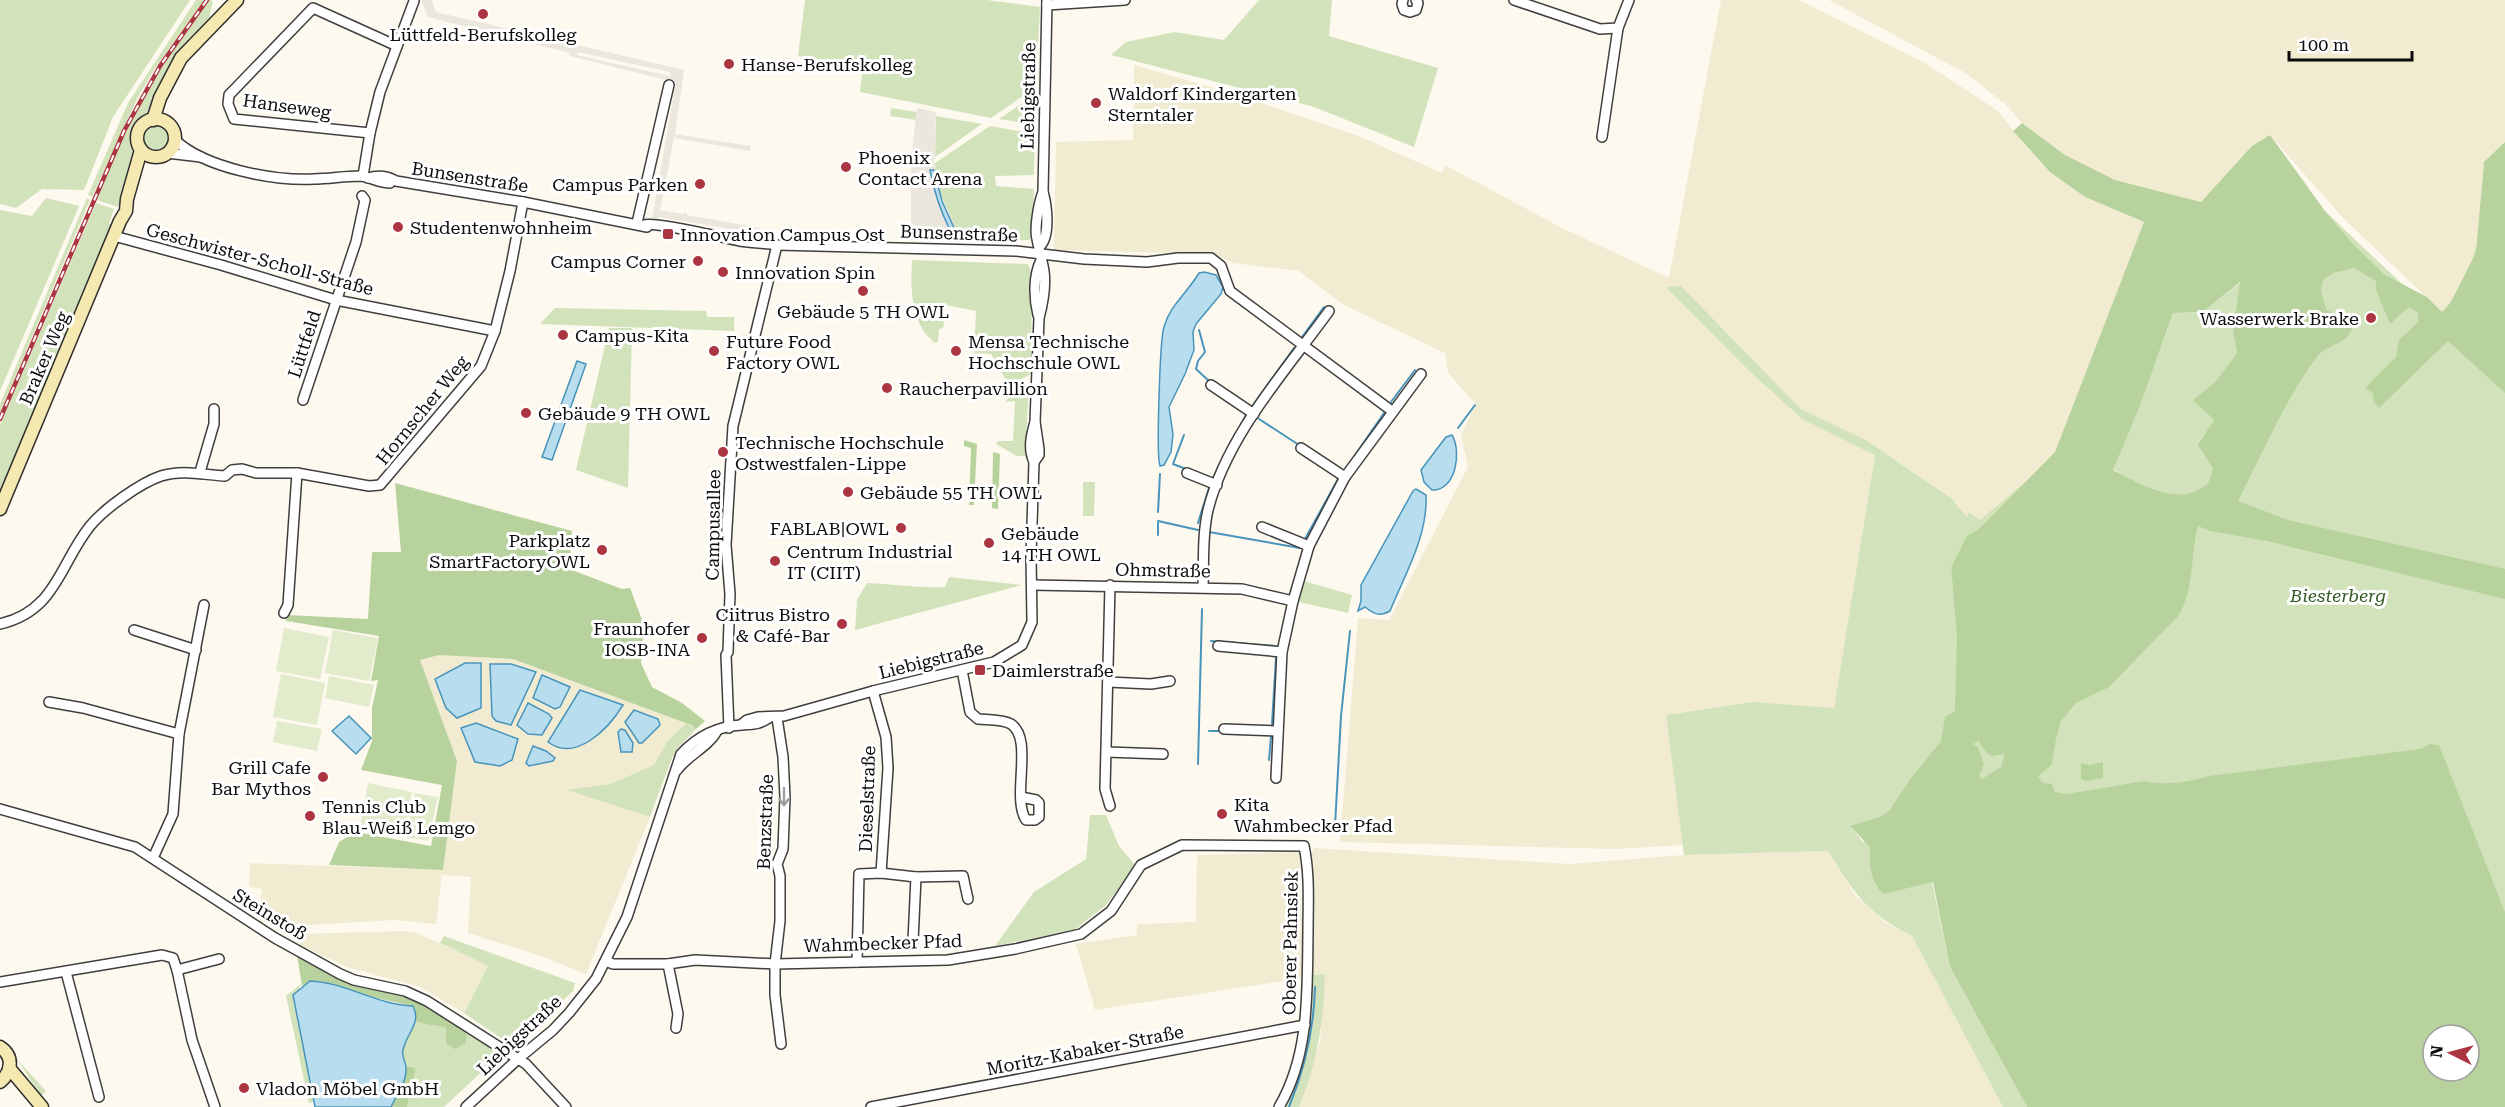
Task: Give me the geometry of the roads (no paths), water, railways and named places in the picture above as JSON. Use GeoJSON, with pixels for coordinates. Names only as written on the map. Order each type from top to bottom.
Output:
{"type":"FeatureCollection","features":[{"type":"Feature","properties":{"kind":"street"},"geometry":{"type":"LineString","coordinates":[[146,153],[159,157],[167,153],[175,140],[172,128],[158,120],[165,89],[182,58],[237,0]]}},
{"type":"Feature","properties":{"kind":"street","name":"Hanseweg"},"geometry":{"type":"LineString","coordinates":[[321,0],[229,95],[228,104],[234,119],[370,133]]}},
{"type":"Feature","properties":{"kind":"street"},"geometry":{"type":"LineString","coordinates":[[1047,3],[1125,0]]}},
{"type":"Feature","properties":{"kind":"street"},"geometry":{"type":"LineString","coordinates":[[1403,0],[1404,10],[1410,12],[1416,10],[1418,3],[1416,0]]}},
{"type":"Feature","properties":{"kind":"street"},"geometry":{"type":"LineString","coordinates":[[1514,0],[1600,29],[1618,28]]}},
{"type":"Feature","properties":{"kind":"street"},"geometry":{"type":"LineString","coordinates":[[1602,136],[1618,28],[1629,0]]}},
{"type":"Feature","properties":{"kind":"street"},"geometry":{"type":"LineString","coordinates":[[365,177],[370,133],[380,93],[414,1]]}},
{"type":"Feature","properties":{"kind":"street","name":"Liebigstraße"},"geometry":{"type":"LineString","coordinates":[[466,1107],[569,1013],[592,984],[598,968],[605,962],[627,917],[677,770],[694,747],[713,737],[717,731],[742,724],[747,720],[758,717],[773,718],[994,662],[1005,658],[1022,645],[1032,622],[1034,462],[1031,455],[1031,435],[1035,422],[1039,318],[1036,306],[1036,269],[1040,253],[1037,240],[1039,200],[1043,192],[1047,3]]}},
{"type":"Feature","properties":{"kind":"street"},"geometry":{"type":"LineString","coordinates":[[313,8],[397,46]]}},
{"type":"Feature","properties":{"kind":"street"},"geometry":{"type":"LineString","coordinates":[[641,224],[669,85]]}},
{"type":"Feature","properties":{"kind":"street","name":"Braker Weg"},"geometry":{"type":"LineString","coordinates":[[0,509],[126,211],[134,178],[146,153],[137,140],[139,129],[158,120]]}},
{"type":"Feature","properties":{"kind":"street","name":"Bunsenstraße"},"geometry":{"type":"LineString","coordinates":[[175,140],[201,157]]}},
{"type":"Feature","properties":{"kind":"street","name":"Bunsenstraße"},"geometry":{"type":"LineString","coordinates":[[167,153],[201,157],[237,170],[280,178],[312,180],[379,176],[396,181],[641,224],[654,230],[668,228],[776,249],[1016,251],[1084,259],[1147,261],[1212,258],[1221,266],[1230,291],[1304,346]]}},
{"type":"Feature","properties":{"kind":"street","name":"Lüttfeld"},"geometry":{"type":"LineString","coordinates":[[303,400],[356,242],[365,200],[362,196]]}},
{"type":"Feature","properties":{"kind":"street","name":"Hornscher Weg"},"geometry":{"type":"LineString","coordinates":[[0,624],[14,621],[32,612],[61,575],[92,524],[128,494],[161,476],[200,472],[225,476],[232,470],[242,469],[256,473],[297,473],[380,486],[481,366],[494,334],[510,271],[523,202]]}},
{"type":"Feature","properties":{"kind":"street","name":"Geschwister-Scholl-Straße"},"geometry":{"type":"LineString","coordinates":[[114,236],[336,300],[494,334]]}},
{"type":"Feature","properties":{"kind":"street","name":"Campusallee"},"geometry":{"type":"LineString","coordinates":[[729,728],[726,655],[730,594],[726,545],[733,426],[776,249]]}},
{"type":"Feature","properties":{"kind":"street"},"geometry":{"type":"LineString","coordinates":[[1203,587],[1205,527],[1217,485],[1254,414],[1329,311]]}},
{"type":"Feature","properties":{"kind":"street"},"geometry":{"type":"LineString","coordinates":[[1304,346],[1392,411]]}},
{"type":"Feature","properties":{"kind":"street"},"geometry":{"type":"LineString","coordinates":[[1276,778],[1281,652],[1309,546],[1345,477],[1421,374]]}},
{"type":"Feature","properties":{"kind":"street"},"geometry":{"type":"LineString","coordinates":[[1211,385],[1254,414]]}},
{"type":"Feature","properties":{"kind":"street"},"geometry":{"type":"LineString","coordinates":[[200,472],[214,424],[214,409]]}},
{"type":"Feature","properties":{"kind":"street"},"geometry":{"type":"LineString","coordinates":[[1301,448],[1345,477]]}},
{"type":"Feature","properties":{"kind":"street"},"geometry":{"type":"LineString","coordinates":[[284,613],[288,605],[297,473]]}},
{"type":"Feature","properties":{"kind":"street"},"geometry":{"type":"LineString","coordinates":[[1187,473],[1217,485]]}},
{"type":"Feature","properties":{"kind":"street"},"geometry":{"type":"LineString","coordinates":[[1262,527],[1309,546]]}},
{"type":"Feature","properties":{"kind":"street","name":"Ohmstraße"},"geometry":{"type":"LineString","coordinates":[[1032,585],[1110,585],[1183,589],[1203,587],[1242,590],[1293,601]]}},
{"type":"Feature","properties":{"kind":"street"},"geometry":{"type":"LineString","coordinates":[[1110,585],[1105,789],[1110,806]]}},
{"type":"Feature","properties":{"kind":"street"},"geometry":{"type":"LineString","coordinates":[[153,858],[173,814],[179,734],[204,604]]}},
{"type":"Feature","properties":{"kind":"street"},"geometry":{"type":"LineString","coordinates":[[134,630],[196,650]]}},
{"type":"Feature","properties":{"kind":"street"},"geometry":{"type":"LineString","coordinates":[[1218,646],[1281,652]]}},
{"type":"Feature","properties":{"kind":"street"},"geometry":{"type":"LineString","coordinates":[[962,670],[970,712],[978,719],[1011,724],[1020,736],[1021,797]]}},
{"type":"Feature","properties":{"kind":"street"},"geometry":{"type":"LineString","coordinates":[[1108,682],[1151,684],[1170,681]]}},
{"type":"Feature","properties":{"kind":"street","name":"Dieselstraße"},"geometry":{"type":"LineString","coordinates":[[873,692],[886,736],[888,768],[881,873]]}},
{"type":"Feature","properties":{"kind":"street"},"geometry":{"type":"LineString","coordinates":[[49,702],[83,708],[179,734]]}},
{"type":"Feature","properties":{"kind":"street","name":"Benzstraße"},"geometry":{"type":"LineString","coordinates":[[773,718],[784,777],[783,849],[777,864],[780,876],[780,921],[775,964],[775,995],[781,1044]]}},
{"type":"Feature","properties":{"kind":"street"},"geometry":{"type":"LineString","coordinates":[[1224,729],[1278,731]]}},
{"type":"Feature","properties":{"kind":"street"},"geometry":{"type":"LineString","coordinates":[[1107,752],[1163,754]]}},
{"type":"Feature","properties":{"kind":"street","name":"Steinstoß"},"geometry":{"type":"LineString","coordinates":[[0,809],[135,847],[275,938],[340,974],[354,980],[405,991],[428,1001],[518,1059],[543,1081],[566,1107]]}},
{"type":"Feature","properties":{"kind":"street","name":"Wahmbecker Pfad"},"geometry":{"type":"LineString","coordinates":[[605,962],[613,964],[668,963],[695,960],[775,964],[948,960],[1015,949],[1081,934],[1111,911],[1141,865],[1182,846],[1304,846]]}},
{"type":"Feature","properties":{"kind":"street","name":"Oberer Pahnsiek"},"geometry":{"type":"LineString","coordinates":[[1279,1107],[1287,1093],[1305,1024],[1308,990],[1308,879],[1304,846]]}},
{"type":"Feature","properties":{"kind":"street","name":"Dieselstraße"},"geometry":{"type":"LineString","coordinates":[[857,962],[859,874],[881,873],[916,877],[963,876],[968,899]]}},
{"type":"Feature","properties":{"kind":"street"},"geometry":{"type":"LineString","coordinates":[[913,941],[916,877]]}},
{"type":"Feature","properties":{"kind":"street"},"geometry":{"type":"LineString","coordinates":[[0,982],[168,955],[173,958],[177,970],[192,1040],[215,1107]]}},
{"type":"Feature","properties":{"kind":"street"},"geometry":{"type":"LineString","coordinates":[[177,970],[219,959]]}},
{"type":"Feature","properties":{"kind":"street"},"geometry":{"type":"LineString","coordinates":[[668,963],[678,1014],[676,1028]]}},
{"type":"Feature","properties":{"kind":"street"},"geometry":{"type":"LineString","coordinates":[[66,972],[99,1097]]}},
{"type":"Feature","properties":{"kind":"street","name":"Moritz-Kabaker-Straße"},"geometry":{"type":"LineString","coordinates":[[871,1107],[1305,1024]]}},
{"type":"Feature","properties":{"kind":"street"},"geometry":{"type":"LineString","coordinates":[[0,1047],[8,1055],[10,1069],[40,1104]]}},
{"type":"Feature","properties":{"kind":"street"},"geometry":{"type":"LineString","coordinates":[[10,1069],[1,1081],[40,1104]]}},
{"type":"Feature","properties":{"kind":"water"},"geometry":{"type":"Polygon","coordinates":[[[930,170],[934,170],[942,201],[955,230],[950,230],[943,215],[930,170]]]}},
{"type":"Feature","properties":{"kind":"water"},"geometry":{"type":"Polygon","coordinates":[[[1199,273],[1216,275],[1223,287],[1221,294],[1196,324],[1193,332],[1194,350],[1169,407],[1173,434],[1171,452],[1164,465],[1160,466],[1159,397],[1164,327],[1175,305],[1199,273]]]}},
{"type":"Feature","properties":{"kind":"water"},"geometry":{"type":"Polygon","coordinates":[[[577,361],[586,364],[552,460],[542,457],[577,361]]]}},
{"type":"Feature","properties":{"kind":"water"},"geometry":{"type":"Polygon","coordinates":[[[1452,435],[1455,442],[1456,460],[1452,478],[1440,489],[1432,490],[1424,482],[1421,470],[1446,437],[1452,435]]]}},
{"type":"Feature","properties":{"kind":"water"},"geometry":{"type":"Polygon","coordinates":[[[1416,489],[1426,495],[1423,525],[1414,554],[1390,611],[1377,614],[1365,607],[1358,611],[1361,601],[1361,585],[1416,489]]]}},
{"type":"Feature","properties":{"kind":"water"},"geometry":{"type":"Polygon","coordinates":[[[465,663],[481,663],[481,708],[457,718],[446,708],[435,679],[465,663]]]}},
{"type":"Feature","properties":{"kind":"water"},"geometry":{"type":"Polygon","coordinates":[[[490,664],[511,664],[536,672],[511,725],[496,721],[492,716],[490,664]]]}},
{"type":"Feature","properties":{"kind":"water"},"geometry":{"type":"Polygon","coordinates":[[[542,675],[570,687],[560,707],[555,709],[533,698],[542,675]]]}},
{"type":"Feature","properties":{"kind":"water"},"geometry":{"type":"Polygon","coordinates":[[[580,690],[623,705],[600,732],[580,746],[559,747],[548,742],[580,690]]]}},
{"type":"Feature","properties":{"kind":"water"},"geometry":{"type":"Polygon","coordinates":[[[528,703],[549,714],[552,718],[542,735],[528,734],[517,725],[528,703]]]}},
{"type":"Feature","properties":{"kind":"water"},"geometry":{"type":"Polygon","coordinates":[[[634,710],[658,719],[660,725],[642,743],[639,743],[625,722],[634,710]]]}},
{"type":"Feature","properties":{"kind":"water"},"geometry":{"type":"Polygon","coordinates":[[[349,716],[371,738],[356,754],[332,731],[349,716]]]}},
{"type":"Feature","properties":{"kind":"water"},"geometry":{"type":"Polygon","coordinates":[[[476,723],[518,739],[512,760],[500,766],[475,762],[461,728],[476,723]]]}},
{"type":"Feature","properties":{"kind":"water"},"geometry":{"type":"Polygon","coordinates":[[[621,729],[625,730],[633,743],[632,752],[621,752],[618,732],[621,729]]]}},
{"type":"Feature","properties":{"kind":"water"},"geometry":{"type":"Polygon","coordinates":[[[533,746],[546,751],[555,758],[553,761],[529,766],[526,763],[533,746]]]}},
{"type":"Feature","properties":{"kind":"water"},"geometry":{"type":"Polygon","coordinates":[[[310,981],[336,985],[387,1002],[413,1006],[415,1023],[403,1052],[406,1066],[405,1078],[391,1107],[315,1107],[293,995],[310,981]]]}},
{"type":"Feature","properties":{"kind":"waterway"},"geometry":{"type":"LineString","coordinates":[[1302,337],[1324,307]]}},
{"type":"Feature","properties":{"kind":"waterway"},"geometry":{"type":"LineString","coordinates":[[1199,330],[1205,352],[1198,361],[1196,369],[1209,381]]}},
{"type":"Feature","properties":{"kind":"waterway"},"geometry":{"type":"LineString","coordinates":[[1253,405],[1294,348]]}},
{"type":"Feature","properties":{"kind":"waterway"},"geometry":{"type":"LineString","coordinates":[[1391,402],[1415,370]]}},
{"type":"Feature","properties":{"kind":"waterway"},"geometry":{"type":"LineString","coordinates":[[1458,428],[1475,405]]}},
{"type":"Feature","properties":{"kind":"waterway"},"geometry":{"type":"LineString","coordinates":[[1344,471],[1384,413]]}},
{"type":"Feature","properties":{"kind":"waterway"},"geometry":{"type":"LineString","coordinates":[[1213,478],[1246,415]]}},
{"type":"Feature","properties":{"kind":"waterway"},"geometry":{"type":"LineString","coordinates":[[1259,419],[1299,445]]}},
{"type":"Feature","properties":{"kind":"waterway"},"geometry":{"type":"LineString","coordinates":[[1184,435],[1173,464],[1186,469]]}},
{"type":"Feature","properties":{"kind":"waterway"},"geometry":{"type":"LineString","coordinates":[[1158,512],[1160,474]]}},
{"type":"Feature","properties":{"kind":"waterway"},"geometry":{"type":"LineString","coordinates":[[1305,539],[1338,479]]}},
{"type":"Feature","properties":{"kind":"waterway"},"geometry":{"type":"LineString","coordinates":[[1198,523],[1209,488]]}},
{"type":"Feature","properties":{"kind":"waterway"},"geometry":{"type":"LineString","coordinates":[[1158,521],[1198,530]]}},
{"type":"Feature","properties":{"kind":"waterway"},"geometry":{"type":"LineString","coordinates":[[1158,523],[1158,535]]}},
{"type":"Feature","properties":{"kind":"waterway"},"geometry":{"type":"LineString","coordinates":[[1209,532],[1300,548]]}},
{"type":"Feature","properties":{"kind":"waterway"},"geometry":{"type":"LineString","coordinates":[[1198,764],[1202,609]]}},
{"type":"Feature","properties":{"kind":"waterway"},"geometry":{"type":"LineString","coordinates":[[1335,826],[1341,716],[1350,631]]}},
{"type":"Feature","properties":{"kind":"waterway"},"geometry":{"type":"LineString","coordinates":[[1211,641],[1275,646]]}},
{"type":"Feature","properties":{"kind":"waterway"},"geometry":{"type":"LineString","coordinates":[[1272,724],[1276,658]]}},
{"type":"Feature","properties":{"kind":"waterway"},"geometry":{"type":"LineString","coordinates":[[1209,731],[1220,731]]}},
{"type":"Feature","properties":{"kind":"waterway"},"geometry":{"type":"LineString","coordinates":[[1269,760],[1271,737]]}},
{"type":"Feature","properties":{"kind":"waterway"},"geometry":{"type":"LineString","coordinates":[[1289,1107],[1308,1048],[1315,987]]}},
{"type":"Feature","properties":{"kind":"railway"},"geometry":{"type":"LineString","coordinates":[[0,419],[124,131],[160,66],[207,0]]}},
{"type":"Feature","properties":{"kind":"place","name":"Lüttfeld-Berufskolleg"},"geometry":{"type":"Point","coordinates":[483,14]}},
{"type":"Feature","properties":{"kind":"place","name":"Hanse-Berufskolleg"},"geometry":{"type":"Point","coordinates":[729,64]}},
{"type":"Feature","properties":{"kind":"place","name":"Waldorf Kindergarten Sterntaler"},"geometry":{"type":"Point","coordinates":[1096,103]}},
{"type":"Feature","properties":{"kind":"place","name":"Phoenix Contact Arena"},"geometry":{"type":"Point","coordinates":[846,167]}},
{"type":"Feature","properties":{"kind":"place","name":"Campus Parken"},"geometry":{"type":"Point","coordinates":[700,184]}},
{"type":"Feature","properties":{"kind":"place","name":"Studentenwohnheim"},"geometry":{"type":"Point","coordinates":[398,227]}},
{"type":"Feature","properties":{"kind":"place","name":"Innovation Campus Ost"},"geometry":{"type":"Point","coordinates":[668,234]}},
{"type":"Feature","properties":{"kind":"place","name":"Campus Corner"},"geometry":{"type":"Point","coordinates":[698,261]}},
{"type":"Feature","properties":{"kind":"place","name":"Innovation Spin"},"geometry":{"type":"Point","coordinates":[723,272]}},
{"type":"Feature","properties":{"kind":"place","name":"Gebäude 5 TH OWL"},"geometry":{"type":"Point","coordinates":[863,291]}},
{"type":"Feature","properties":{"kind":"place","name":"Wasserwerk Brake"},"geometry":{"type":"Point","coordinates":[2371,318]}},
{"type":"Feature","properties":{"kind":"place","name":"Campus-Kita"},"geometry":{"type":"Point","coordinates":[563,335]}},
{"type":"Feature","properties":{"kind":"place","name":"Future Food Factory OWL"},"geometry":{"type":"Point","coordinates":[714,351]}},
{"type":"Feature","properties":{"kind":"place","name":"Mensa Technische Hochschule OWL"},"geometry":{"type":"Point","coordinates":[956,351]}},
{"type":"Feature","properties":{"kind":"place","name":"Raucherpavillion"},"geometry":{"type":"Point","coordinates":[887,388]}},
{"type":"Feature","properties":{"kind":"place","name":"Gebäude 9 TH OWL"},"geometry":{"type":"Point","coordinates":[526,413]}},
{"type":"Feature","properties":{"kind":"place","name":"Technische Hochschule Ostwestfalen-Lippe"},"geometry":{"type":"Point","coordinates":[723,452]}},
{"type":"Feature","properties":{"kind":"place","name":"Gebäude 55 TH OWL"},"geometry":{"type":"Point","coordinates":[848,492]}},
{"type":"Feature","properties":{"kind":"place","name":"FABLAB|OWL"},"geometry":{"type":"Point","coordinates":[901,528]}},
{"type":"Feature","properties":{"kind":"place","name":"Gebäude 14 TH OWL"},"geometry":{"type":"Point","coordinates":[989,543]}},
{"type":"Feature","properties":{"kind":"place","name":"Parkplatz SmartFactoryOWL"},"geometry":{"type":"Point","coordinates":[602,550]}},
{"type":"Feature","properties":{"kind":"place","name":"Centrum Industrial IT (CIIT)"},"geometry":{"type":"Point","coordinates":[775,561]}},
{"type":"Feature","properties":{"kind":"place","name":"Ciitrus Bistro & Café-Bar"},"geometry":{"type":"Point","coordinates":[842,624]}},
{"type":"Feature","properties":{"kind":"place","name":"Fraunhofer IOSB-INA"},"geometry":{"type":"Point","coordinates":[702,638]}},
{"type":"Feature","properties":{"kind":"place","name":"Daimlerstraße"},"geometry":{"type":"Point","coordinates":[980,670]}},
{"type":"Feature","properties":{"kind":"place","name":"Grill Cafe Bar Mythos"},"geometry":{"type":"Point","coordinates":[323,777]}},
{"type":"Feature","properties":{"kind":"place","name":"Kita Wahmbecker Pfad"},"geometry":{"type":"Point","coordinates":[1222,814]}},
{"type":"Feature","properties":{"kind":"place","name":"Tennis Club Blau-Weiß Lemgo"},"geometry":{"type":"Point","coordinates":[310,816]}},
{"type":"Feature","properties":{"kind":"place","name":"Vladon Möbel GmbH"},"geometry":{"type":"Point","coordinates":[244,1088]}},
{"type":"Feature","properties":{"kind":"park label","name":"Biesterberg"},"geometry":{"type":"Point","coordinates":[2338,595]}}]}
